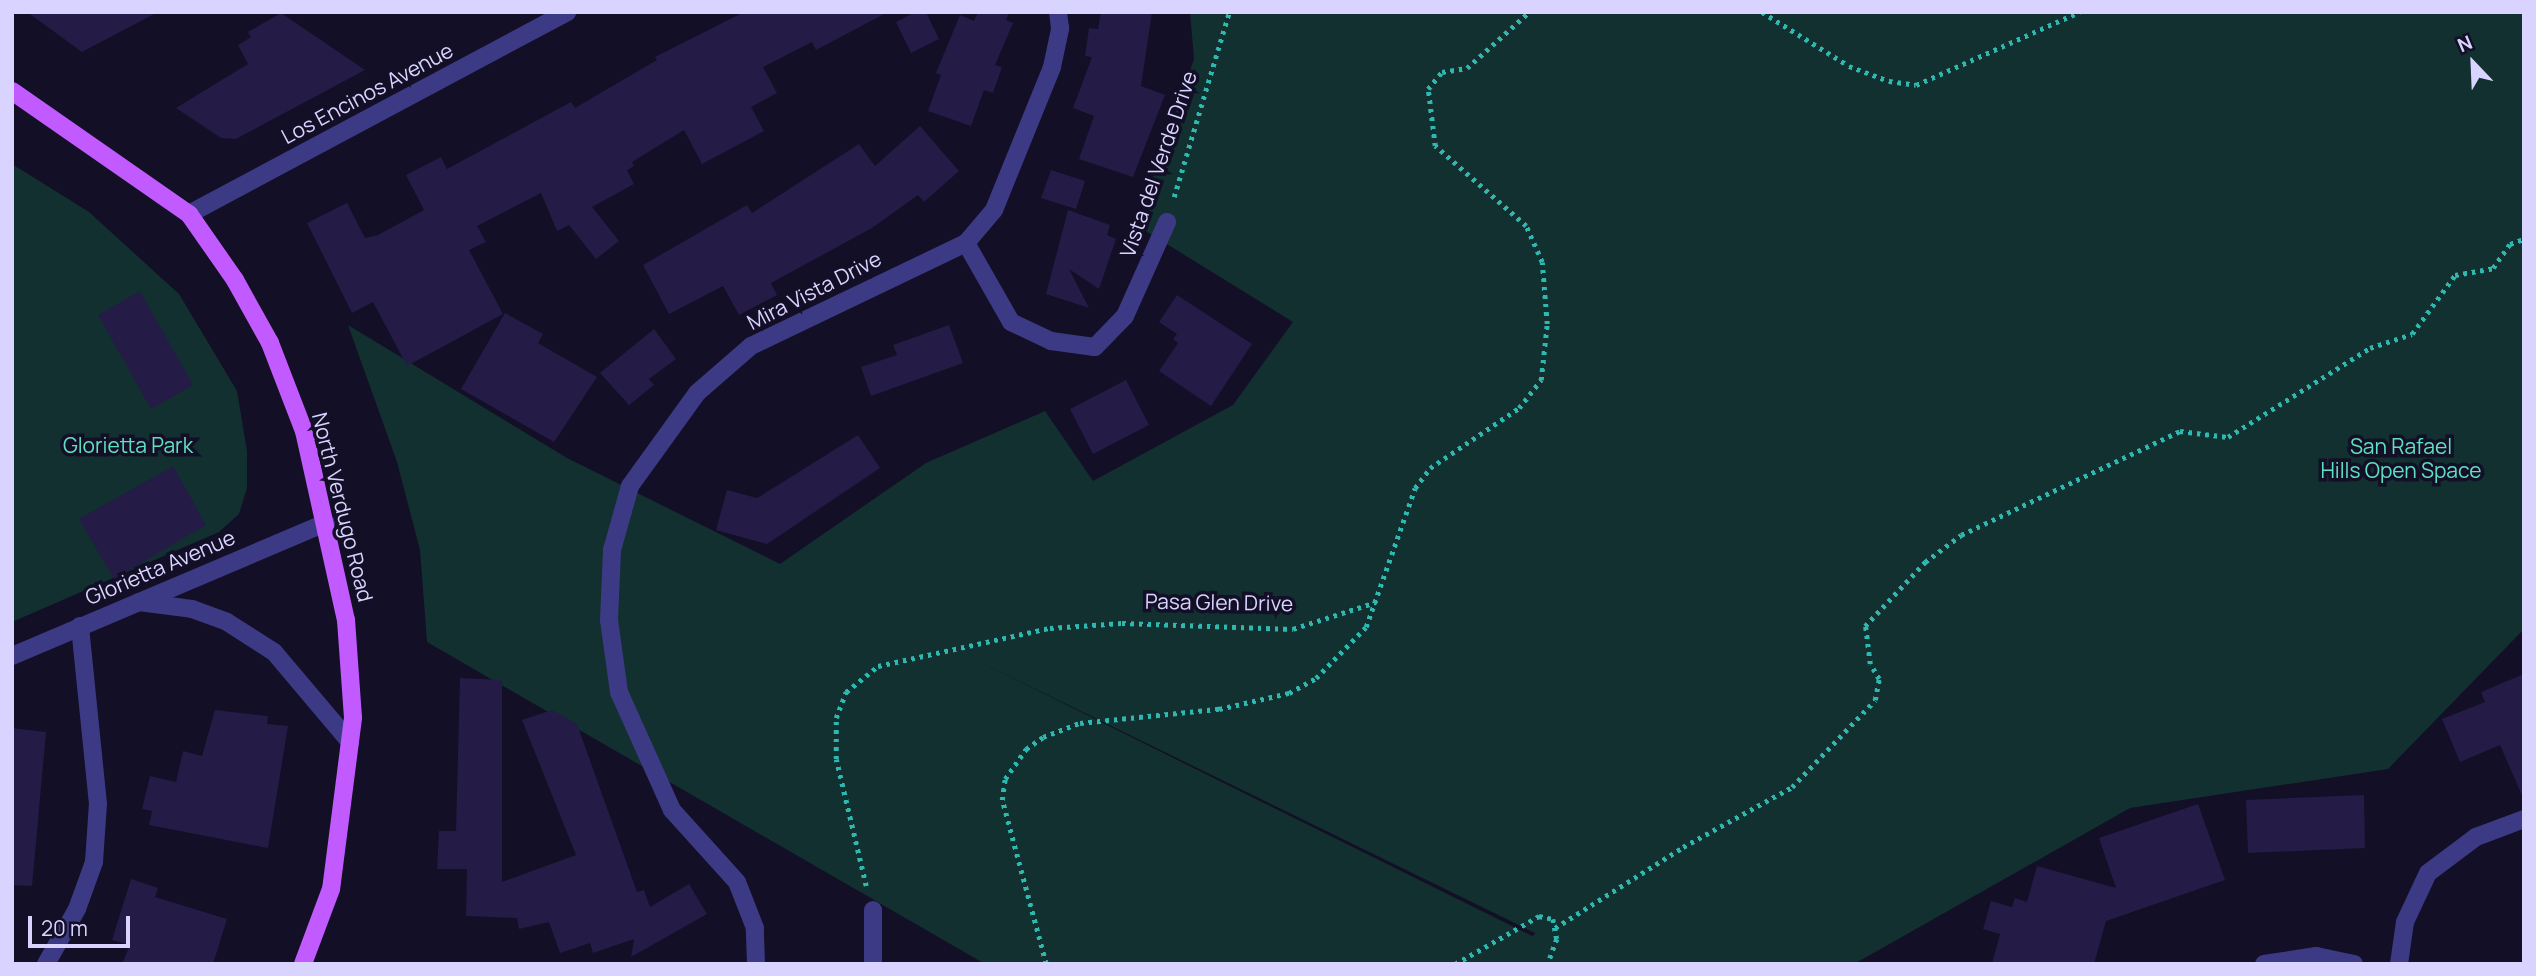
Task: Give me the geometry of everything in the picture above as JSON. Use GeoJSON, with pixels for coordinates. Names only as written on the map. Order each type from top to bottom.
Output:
{"type":"FeatureCollection","features":[{"type":"Feature","properties":{"kind":"main road","name":"North Verdugo Road"},"geometry":{"type":"LineString","coordinates":[[12,91],[189,214],[235,280],[270,343],[304,431],[346,620],[351,742],[331,889],[303,964]]}},
{"type":"Feature","properties":{"kind":"street","name":"Los Encinos Avenue"},"geometry":{"type":"LineString","coordinates":[[189,214],[567,12]]}},
{"type":"Feature","properties":{"kind":"street","name":"Mira Vista Drive"},"geometry":{"type":"LineString","coordinates":[[756,964],[755,928],[737,882],[672,810],[619,692],[609,620],[612,550],[630,486],[697,393],[751,346],[966,243],[994,210],[1052,67],[1060,28],[1058,12]]}},
{"type":"Feature","properties":{"kind":"street","name":"Vista del Verde Drive"},"geometry":{"type":"LineString","coordinates":[[966,243],[1011,321],[1051,341],[1095,347],[1125,316],[1167,222]]}},
{"type":"Feature","properties":{"kind":"street","name":"Glorietta Avenue"},"geometry":{"type":"LineString","coordinates":[[12,656],[326,523]]}},
{"type":"Feature","properties":{"kind":"street"},"geometry":{"type":"LineString","coordinates":[[139,602],[192,609],[227,622],[274,653],[351,742]]}},
{"type":"Feature","properties":{"kind":"street"},"geometry":{"type":"LineString","coordinates":[[46,964],[77,909],[93,862],[99,804],[80,626]]}},
{"type":"Feature","properties":{"kind":"street"},"geometry":{"type":"LineString","coordinates":[[2399,964],[2405,922],[2428,873],[2476,837],[2524,819]]}},
{"type":"Feature","properties":{"kind":"street"},"geometry":{"type":"LineString","coordinates":[[873,910],[873,964]]}},
{"type":"Feature","properties":{"kind":"street"},"geometry":{"type":"LineString","coordinates":[[2264,964],[2316,956],[2354,964]]}},
{"type":"Feature","properties":{"kind":"path","name":"Vista del Verde Drive"},"geometry":{"type":"LineString","coordinates":[[1167,222],[1229,12]]}},
{"type":"Feature","properties":{"kind":"path"},"geometry":{"type":"LineString","coordinates":[[1046,964],[1002,800],[1004,779],[1026,749],[1043,737],[1080,723],[1219,709],[1304,687],[1366,627],[1415,488],[1430,468],[1519,408],[1541,380],[1547,324],[1542,262],[1527,226],[1435,146],[1428,89],[1442,72],[1467,68],[1529,12]]}},
{"type":"Feature","properties":{"kind":"path"},"geometry":{"type":"LineString","coordinates":[[1762,12],[1849,66],[1889,81],[1916,85],[2079,12]]}},
{"type":"Feature","properties":{"kind":"path"},"geometry":{"type":"LineString","coordinates":[[1555,928],[1683,847],[1792,787],[1875,700],[1880,679],[1870,664],[1864,626],[1925,562],[1961,535],[2180,431],[2228,437],[2370,348],[2412,334],[2455,275],[2493,268],[2510,244],[2524,239]]}},
{"type":"Feature","properties":{"kind":"path","name":"Pasa Glen Drive"},"geometry":{"type":"LineString","coordinates":[[873,910],[845,809],[836,745],[836,718],[846,692],[877,666],[1050,628],[1135,623],[1293,629],[1376,601]]}},
{"type":"Feature","properties":{"kind":"path"},"geometry":{"type":"LineString","coordinates":[[1455,964],[1539,916],[1553,919],[1555,928],[1557,939],[1548,964]]}},
{"type":"Feature","properties":{"kind":"green space","name":"San Rafael Hills Open Space"},"geometry":{"type":"Polygon","coordinates":[[[1190,12],[2524,12],[2524,629],[2388,769],[2130,808],[1854,964],[985,964],[427,642],[420,550],[397,462],[348,325],[567,458],[780,564],[926,463],[1045,411],[1093,481],[1233,405],[1293,322],[1136,225],[1194,59],[1190,12]],[[970,657],[1532,936],[1535,933],[970,657]]]}},
{"type":"Feature","properties":{"kind":"green space","name":"Glorietta Park"},"geometry":{"type":"Polygon","coordinates":[[[12,164],[89,212],[179,294],[237,391],[247,451],[247,488],[239,514],[219,532],[12,622],[12,164]]]}},
{"type":"Feature","properties":{"kind":"building"},"geometry":{"type":"Polygon","coordinates":[[[27,12],[158,12],[82,52],[27,12]]]}},
{"type":"Feature","properties":{"kind":"building"},"geometry":{"type":"Polygon","coordinates":[[[744,12],[888,12],[816,50],[812,42],[763,67],[777,93],[751,107],[764,131],[702,164],[684,130],[632,162],[634,166],[627,170],[634,184],[592,207],[619,241],[596,259],[569,225],[557,231],[541,193],[477,226],[486,242],[469,250],[503,314],[407,366],[373,302],[352,313],[307,223],[347,203],[365,238],[378,235],[424,210],[406,175],[441,157],[447,169],[571,102],[575,108],[657,60],[655,57],[744,12]]]}},
{"type":"Feature","properties":{"kind":"building"},"geometry":{"type":"Polygon","coordinates":[[[915,12],[926,12],[939,39],[911,53],[896,22],[915,12]]]}},
{"type":"Feature","properties":{"kind":"building"},"geometry":{"type":"Polygon","coordinates":[[[978,12],[1009,12],[1006,20],[1013,23],[995,65],[1002,67],[993,93],[984,90],[971,126],[928,111],[941,75],[936,73],[960,15],[974,21],[978,12]]]}},
{"type":"Feature","properties":{"kind":"building"},"geometry":{"type":"Polygon","coordinates":[[[1101,12],[1152,12],[1141,86],[1165,95],[1133,177],[1079,159],[1094,116],[1073,108],[1092,57],[1085,56],[1089,28],[1098,29],[1101,12]]]}},
{"type":"Feature","properties":{"kind":"building"},"geometry":{"type":"Polygon","coordinates":[[[281,13],[365,70],[236,139],[221,138],[176,108],[248,64],[238,45],[251,37],[248,32],[281,13]]]}},
{"type":"Feature","properties":{"kind":"building"},"geometry":{"type":"Polygon","coordinates":[[[920,126],[959,171],[924,202],[918,195],[872,228],[771,283],[777,295],[739,315],[723,286],[669,314],[643,265],[747,205],[752,213],[859,144],[875,166],[920,126]]]}},
{"type":"Feature","properties":{"kind":"building"},"geometry":{"type":"Polygon","coordinates":[[[1051,170],[1085,181],[1076,209],[1041,198],[1051,170]]]}},
{"type":"Feature","properties":{"kind":"building"},"geometry":{"type":"Polygon","coordinates":[[[1068,210],[1110,225],[1107,235],[1116,239],[1099,289],[1069,269],[1089,308],[1046,294],[1068,210]]]}},
{"type":"Feature","properties":{"kind":"building"},"geometry":{"type":"Polygon","coordinates":[[[140,291],[193,385],[151,409],[98,315],[140,291]]]}},
{"type":"Feature","properties":{"kind":"building"},"geometry":{"type":"Polygon","coordinates":[[[1177,295],[1252,344],[1211,406],[1159,371],[1178,343],[1173,339],[1177,334],[1159,322],[1177,295]]]}},
{"type":"Feature","properties":{"kind":"building"},"geometry":{"type":"Polygon","coordinates":[[[505,313],[543,334],[538,343],[597,377],[554,442],[461,389],[505,313]]]}},
{"type":"Feature","properties":{"kind":"building"},"geometry":{"type":"Polygon","coordinates":[[[949,325],[963,363],[871,396],[861,367],[897,355],[893,345],[949,325]]]}},
{"type":"Feature","properties":{"kind":"building"},"geometry":{"type":"Polygon","coordinates":[[[654,329],[676,359],[649,379],[654,385],[629,405],[600,373],[654,329]]]}},
{"type":"Feature","properties":{"kind":"building"},"geometry":{"type":"Polygon","coordinates":[[[1126,380],[1149,425],[1093,454],[1070,409],[1126,380]]]}},
{"type":"Feature","properties":{"kind":"building"},"geometry":{"type":"Polygon","coordinates":[[[858,435],[880,468],[767,544],[716,530],[727,490],[757,498],[858,435]]]}},
{"type":"Feature","properties":{"kind":"building"},"geometry":{"type":"Polygon","coordinates":[[[173,466],[206,525],[114,579],[79,519],[173,466]]]}},
{"type":"Feature","properties":{"kind":"building"},"geometry":{"type":"Polygon","coordinates":[[[2524,674],[2524,800],[2500,745],[2460,762],[2442,719],[2485,702],[2481,692],[2524,674]]]}},
{"type":"Feature","properties":{"kind":"building"},"geometry":{"type":"Polygon","coordinates":[[[460,678],[502,680],[502,882],[576,855],[522,720],[552,710],[577,724],[637,892],[644,890],[650,907],[689,884],[707,914],[631,957],[634,939],[593,953],[590,943],[560,953],[549,922],[519,929],[517,918],[466,916],[467,869],[437,869],[439,831],[456,831],[460,678]]]}},
{"type":"Feature","properties":{"kind":"building"},"geometry":{"type":"Polygon","coordinates":[[[215,710],[268,716],[267,724],[288,726],[268,848],[149,825],[152,811],[142,809],[150,776],[176,782],[183,751],[202,756],[215,710]]]}},
{"type":"Feature","properties":{"kind":"building"},"geometry":{"type":"Polygon","coordinates":[[[12,728],[46,732],[32,886],[12,885],[12,728]]]}},
{"type":"Feature","properties":{"kind":"building"},"geometry":{"type":"Polygon","coordinates":[[[2364,795],[2365,848],[2248,853],[2246,800],[2364,795]]]}},
{"type":"Feature","properties":{"kind":"building"},"geometry":{"type":"Polygon","coordinates":[[[2198,804],[2225,880],[2106,921],[2094,964],[1992,964],[2000,934],[1983,929],[1991,901],[2012,907],[2015,898],[2027,902],[2037,866],[2116,888],[2099,838],[2198,804]]]}},
{"type":"Feature","properties":{"kind":"building"},"geometry":{"type":"Polygon","coordinates":[[[131,879],[158,888],[155,897],[227,919],[213,964],[122,964],[130,945],[112,940],[131,879]]]}}]}
